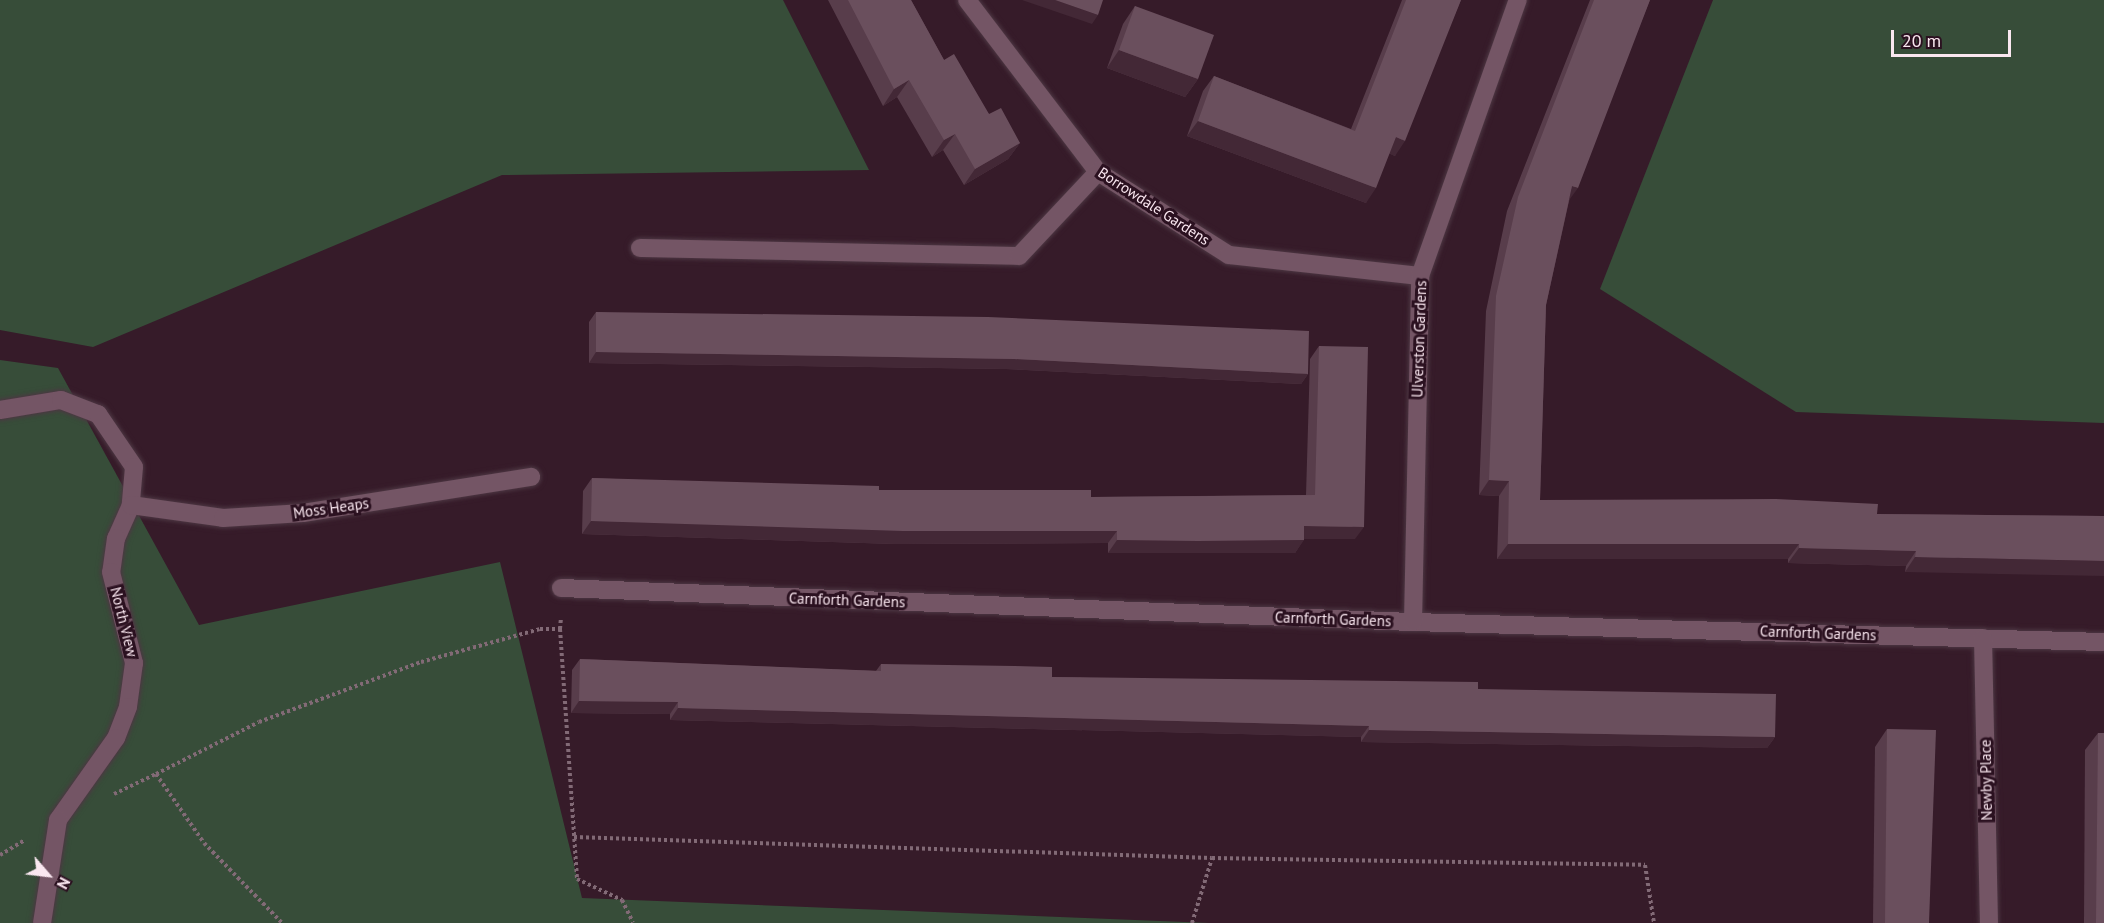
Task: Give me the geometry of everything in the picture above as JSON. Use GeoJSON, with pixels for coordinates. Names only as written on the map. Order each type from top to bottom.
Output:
{"type":"FeatureCollection","features":[{"type":"Feature","properties":{"kind":"street","name":"Borrowdale Gardens"},"geometry":{"type":"LineString","coordinates":[[967,0],[1098,172],[1229,255],[1420,276]]}},
{"type":"Feature","properties":{"kind":"street","name":"Ulverston Gardens"},"geometry":{"type":"LineString","coordinates":[[1413,622],[1420,276],[1518,0]]}},
{"type":"Feature","properties":{"kind":"street"},"geometry":{"type":"LineString","coordinates":[[640,248],[1019,256],[1098,172]]}},
{"type":"Feature","properties":{"kind":"street","name":"North View"},"geometry":{"type":"LineString","coordinates":[[0,410],[61,400],[98,414],[134,467],[131,505],[116,538],[111,572],[134,663],[128,706],[116,738],[58,820],[42,923]]}},
{"type":"Feature","properties":{"kind":"street","name":"Moss Heaps"},"geometry":{"type":"LineString","coordinates":[[131,505],[223,518],[303,513],[531,477]]}},
{"type":"Feature","properties":{"kind":"street","name":"Carnforth Gardens"},"geometry":{"type":"LineString","coordinates":[[561,588],[1413,622],[2104,642]]}},
{"type":"Feature","properties":{"kind":"street","name":"Newby Place"},"geometry":{"type":"LineString","coordinates":[[1983,638],[1989,923]]}},
{"type":"Feature","properties":{"kind":"path"},"geometry":{"type":"LineString","coordinates":[[561,588],[560,629],[577,879],[622,900],[633,923]]}},
{"type":"Feature","properties":{"kind":"path"},"geometry":{"type":"LineString","coordinates":[[107,797],[259,722],[421,662],[540,629],[560,629]]}},
{"type":"Feature","properties":{"kind":"path"},"geometry":{"type":"LineString","coordinates":[[156,774],[204,843],[282,923]]}},
{"type":"Feature","properties":{"kind":"path"},"geometry":{"type":"LineString","coordinates":[[0,855],[58,820]]}},
{"type":"Feature","properties":{"kind":"path"},"geometry":{"type":"LineString","coordinates":[[574,837],[1212,858],[1645,865],[1654,923]]}},
{"type":"Feature","properties":{"kind":"path"},"geometry":{"type":"LineString","coordinates":[[1192,923],[1212,858]]}},
{"type":"Feature","properties":{"kind":"green space"},"geometry":{"type":"Polygon","coordinates":[[[0,0],[783,0],[869,170],[502,175],[93,347],[0,330],[0,0]]]}},
{"type":"Feature","properties":{"kind":"green space"},"geometry":{"type":"Polygon","coordinates":[[[1713,0],[2104,0],[2104,423],[1796,412],[1600,289],[1713,0]]]}},
{"type":"Feature","properties":{"kind":"green space"},"geometry":{"type":"Polygon","coordinates":[[[0,360],[58,368],[199,625],[500,562],[582,898],[1210,923],[0,923],[0,360]]]}},
{"type":"Feature","properties":{"kind":"building"},"geometry":{"type":"Polygon","coordinates":[[[848,0],[911,0],[944,60],[954,54],[989,114],[1001,108],[1020,143],[975,169],[955,134],[944,140],[909,80],[894,89],[848,0]]]}},
{"type":"Feature","properties":{"kind":"building"},"geometry":{"type":"Polygon","coordinates":[[[1055,0],[1103,0],[1098,15],[1055,0]]]}},
{"type":"Feature","properties":{"kind":"building"},"geometry":{"type":"Polygon","coordinates":[[[1406,0],[1461,0],[1405,141],[1396,137],[1376,188],[1198,121],[1214,76],[1355,131],[1406,0]]]}},
{"type":"Feature","properties":{"kind":"building"},"geometry":{"type":"Polygon","coordinates":[[[1594,0],[1650,0],[1578,188],[1572,186],[1546,305],[1540,500],[1776,499],[1878,504],[1877,514],[2104,516],[2104,561],[1915,557],[1916,551],[1799,548],[1799,544],[1508,544],[1509,481],[1489,480],[1496,296],[1518,197],[1594,0]]]}},
{"type":"Feature","properties":{"kind":"building"},"geometry":{"type":"Polygon","coordinates":[[[1135,6],[1214,35],[1198,79],[1119,50],[1135,6]]]}},
{"type":"Feature","properties":{"kind":"building"},"geometry":{"type":"Polygon","coordinates":[[[596,312],[988,317],[1309,331],[1308,374],[1014,359],[596,352],[596,312]]]}},
{"type":"Feature","properties":{"kind":"building"},"geometry":{"type":"Polygon","coordinates":[[[1319,346],[1368,347],[1364,527],[1304,526],[1304,540],[1198,541],[1117,540],[1117,531],[903,531],[591,521],[592,478],[879,486],[879,490],[1091,490],[1091,497],[1315,495],[1319,346]]]}},
{"type":"Feature","properties":{"kind":"building"},"geometry":{"type":"Polygon","coordinates":[[[580,659],[881,671],[881,664],[1052,667],[1052,677],[1478,682],[1478,689],[1776,694],[1775,737],[1369,730],[1369,726],[678,708],[678,702],[579,701],[580,659]]]}},
{"type":"Feature","properties":{"kind":"building"},"geometry":{"type":"Polygon","coordinates":[[[1887,729],[1936,730],[1929,923],[1885,923],[1887,729]]]}},
{"type":"Feature","properties":{"kind":"building"},"geometry":{"type":"Polygon","coordinates":[[[2098,733],[2104,733],[2104,923],[2096,923],[2098,733]]]}}]}
